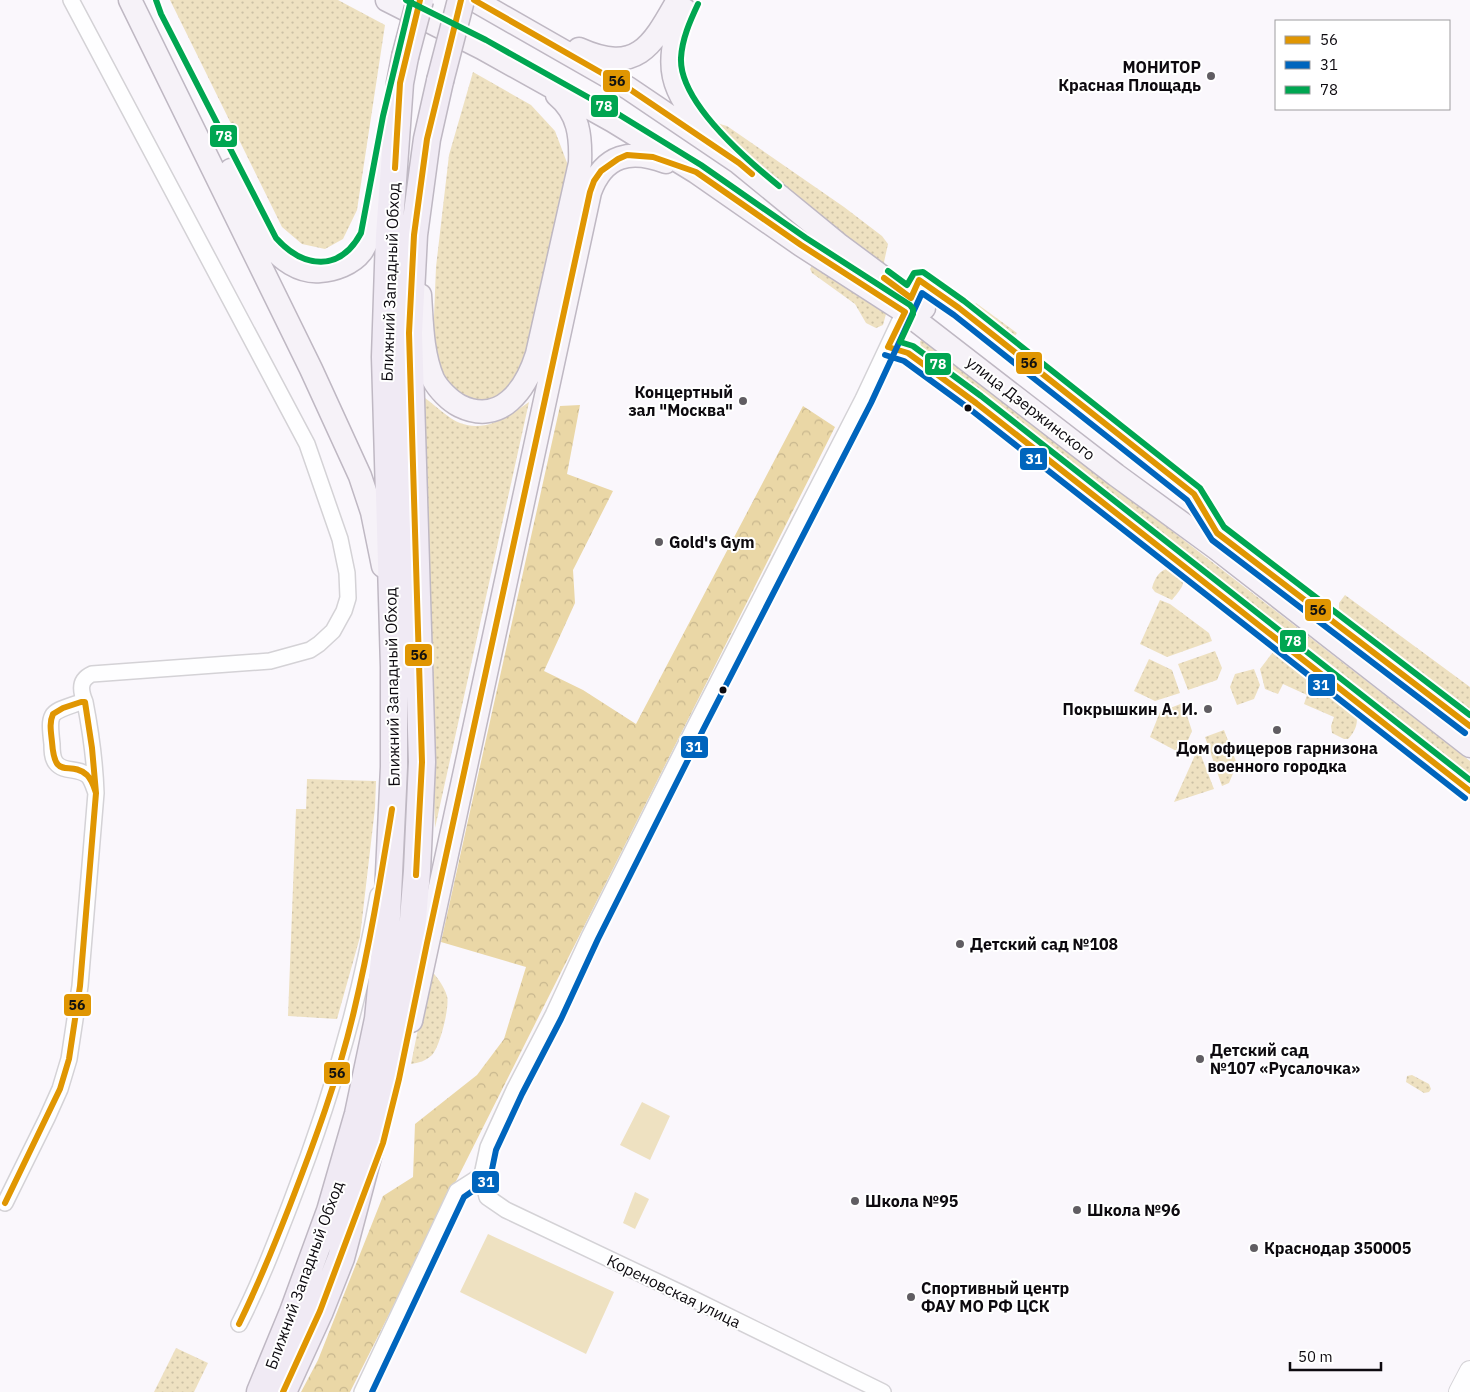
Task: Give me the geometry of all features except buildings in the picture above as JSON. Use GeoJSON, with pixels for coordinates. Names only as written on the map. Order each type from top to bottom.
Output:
{"type":"FeatureCollection","features":[{"type":"Feature","properties":{"kind":"highway","name":"Ближний Западный Обход"},"geometry":{"type":"LineString","coordinates":[[282,1392],[320,1311],[340,1258],[382,1104],[404,990],[412,931],[422,762],[404,613],[385,357],[390,236],[400,83],[420,0]]}},
{"type":"Feature","properties":{"kind":"highway"},"geometry":{"type":"LineString","coordinates":[[404,613],[408,333],[414,235],[427,139],[440,81],[473,2]]}},
{"type":"Feature","properties":{"kind":"highway","name":"Ближний Западный Обход"},"geometry":{"type":"LineString","coordinates":[[260,1392],[293,1312],[330,1211],[358,1114],[378,1019],[386,937],[393,805],[394,666],[404,613]]}},
{"type":"Feature","properties":{"kind":"main road"},"geometry":{"type":"LineString","coordinates":[[130,0],[286,317],[360,476],[404,613]]}},
{"type":"Feature","properties":{"kind":"main road"},"geometry":{"type":"LineString","coordinates":[[147,0],[153,17],[269,243],[276,254],[290,263],[314,272],[331,270],[348,263],[360,253],[369,237],[400,83]]}},
{"type":"Feature","properties":{"kind":"main road","name":"улица Дзержинского"},"geometry":{"type":"LineString","coordinates":[[387,0],[482,48],[613,121],[696,172],[801,245],[912,297],[1116,475],[1216,548],[1470,746]]}},
{"type":"Feature","properties":{"kind":"main road"},"geometry":{"type":"LineString","coordinates":[[473,2],[590,54],[612,58],[637,54],[651,44],[659,34],[678,0]]}},
{"type":"Feature","properties":{"kind":"main road"},"geometry":{"type":"LineString","coordinates":[[690,0],[674,41],[672,64],[676,87],[682,99],[701,125],[739,163]]}},
{"type":"Feature","properties":{"kind":"main road","name":"улица Дзержинского"},"geometry":{"type":"LineString","coordinates":[[473,2],[628,88],[739,163],[830,238],[912,297],[1470,726]]}},
{"type":"Feature","properties":{"kind":"main road"},"geometry":{"type":"LineString","coordinates":[[414,235],[424,343],[434,381],[448,397],[469,410],[489,411],[501,407],[517,394],[531,372],[539,346],[580,163],[580,143],[575,117],[562,99],[537,79]]}},
{"type":"Feature","properties":{"kind":"main road"},"geometry":{"type":"LineString","coordinates":[[340,1258],[383,1143],[399,1079],[590,192],[594,181],[601,171],[614,161],[627,155],[652,157],[696,172]]}},
{"type":"Feature","properties":{"kind":"street"},"geometry":{"type":"LineString","coordinates":[[5,1203],[48,1118],[60,1089],[69,1059],[80,986],[96,794],[95,766],[85,702],[81,692],[82,682],[86,676],[92,674],[270,661],[310,650],[327,638],[341,617],[348,598],[347,573],[340,539],[307,444],[71,0]]}},
{"type":"Feature","properties":{"kind":"street"},"geometry":{"type":"LineString","coordinates":[[362,1392],[457,1191],[482,1175],[488,1147],[514,1090],[553,1015],[590,935],[912,297]]}},
{"type":"Feature","properties":{"kind":"street","name":"улица Дзержинского"},"geometry":{"type":"LineString","coordinates":[[888,347],[908,353],[976,403],[1470,791]]}},
{"type":"Feature","properties":{"kind":"street"},"geometry":{"type":"LineString","coordinates":[[1194,494],[1217,533]]}},
{"type":"Feature","properties":{"kind":"street"},"geometry":{"type":"LineString","coordinates":[[85,702],[56,711],[52,715],[49,722],[53,759],[60,767],[78,770],[89,777],[96,794]]}},
{"type":"Feature","properties":{"kind":"street"},"geometry":{"type":"LineString","coordinates":[[239,1324],[261,1279],[309,1156],[330,1094],[354,1012],[377,899],[393,805]]}},
{"type":"Feature","properties":{"kind":"street","name":"Кореновская улица"},"geometry":{"type":"LineString","coordinates":[[482,1175],[487,1197],[506,1210],[883,1392]]}},
{"type":"Feature","properties":{"kind":"street"},"geometry":{"type":"LineString","coordinates":[[1459,1392],[1470,1371]]}},
{"type":"Feature","properties":{"kind":"shaded area"},"geometry":{"type":"Polygon","coordinates":[[[170,0],[338,0],[385,25],[357,210],[343,239],[325,249],[302,244],[282,227],[170,0]]]}},
{"type":"Feature","properties":{"kind":"shaded area"},"geometry":{"type":"Polygon","coordinates":[[[473,72],[531,105],[555,131],[569,168],[529,353],[510,390],[485,404],[455,391],[441,379],[433,341],[436,267],[449,155],[473,72]]]}},
{"type":"Feature","properties":{"kind":"shaded area"},"geometry":{"type":"Polygon","coordinates":[[[689,97],[699,104],[715,121],[727,126],[844,207],[882,236],[888,244],[884,262],[886,267],[715,135],[689,97]]]}},
{"type":"Feature","properties":{"kind":"shaded area"},"geometry":{"type":"Polygon","coordinates":[[[813,263],[884,308],[886,314],[883,325],[876,328],[866,323],[855,304],[812,273],[810,269],[813,263]]]}},
{"type":"Feature","properties":{"kind":"shaded area"},"geometry":{"type":"Polygon","coordinates":[[[976,303],[1017,333],[1014,337],[973,307],[976,303]]]}},
{"type":"Feature","properties":{"kind":"shaded area"},"geometry":{"type":"Polygon","coordinates":[[[922,338],[1470,761],[1470,779],[922,352],[920,342],[922,338]]]}},
{"type":"Feature","properties":{"kind":"shaded area"},"geometry":{"type":"Polygon","coordinates":[[[425,398],[447,416],[470,426],[497,422],[529,402],[435,828],[422,413],[425,398]]]}},
{"type":"Feature","properties":{"kind":"shaded area"},"geometry":{"type":"Polygon","coordinates":[[[1170,568],[1180,576],[1183,583],[1172,600],[1155,592],[1152,588],[1158,575],[1170,568]]]}},
{"type":"Feature","properties":{"kind":"shaded area"},"geometry":{"type":"Polygon","coordinates":[[[1199,592],[1203,593],[1260,636],[1261,640],[1257,640],[1200,596],[1199,592]]]}},
{"type":"Feature","properties":{"kind":"shaded area"},"geometry":{"type":"Polygon","coordinates":[[[1345,595],[1470,687],[1470,713],[1339,615],[1339,603],[1345,595]]]}},
{"type":"Feature","properties":{"kind":"shaded area"},"geometry":{"type":"Polygon","coordinates":[[[1160,600],[1170,604],[1209,633],[1212,641],[1167,657],[1140,644],[1160,600]]]}},
{"type":"Feature","properties":{"kind":"shaded area"},"geometry":{"type":"Polygon","coordinates":[[[1215,651],[1222,668],[1217,680],[1188,690],[1178,664],[1215,651]]]}},
{"type":"Feature","properties":{"kind":"shaded area"},"geometry":{"type":"Polygon","coordinates":[[[1273,652],[1356,715],[1355,728],[1348,739],[1332,733],[1331,726],[1334,717],[1304,704],[1307,695],[1283,684],[1278,694],[1265,689],[1260,669],[1273,652]]]}},
{"type":"Feature","properties":{"kind":"shaded area"},"geometry":{"type":"Polygon","coordinates":[[[1149,659],[1172,670],[1180,693],[1155,701],[1134,691],[1149,659]]]}},
{"type":"Feature","properties":{"kind":"shaded area"},"geometry":{"type":"Polygon","coordinates":[[[1254,669],[1260,685],[1254,699],[1237,705],[1230,687],[1235,674],[1254,669]]]}},
{"type":"Feature","properties":{"kind":"shaded area"},"geometry":{"type":"Polygon","coordinates":[[[1183,703],[1192,731],[1182,754],[1150,737],[1160,712],[1183,703]]]}},
{"type":"Feature","properties":{"kind":"shaded area"},"geometry":{"type":"Polygon","coordinates":[[[1224,730],[1237,764],[1229,783],[1222,786],[1205,737],[1224,730]]]}},
{"type":"Feature","properties":{"kind":"shaded area"},"geometry":{"type":"Polygon","coordinates":[[[1196,753],[1200,753],[1214,789],[1174,802],[1196,753]]]}},
{"type":"Feature","properties":{"kind":"shaded area"},"geometry":{"type":"Polygon","coordinates":[[[307,779],[376,781],[375,808],[360,937],[337,1019],[288,1016],[296,809],[306,809],[307,779]]]}},
{"type":"Feature","properties":{"kind":"shaded area"},"geometry":{"type":"Polygon","coordinates":[[[430,969],[440,982],[447,996],[446,1017],[435,1051],[427,1059],[411,1064],[430,969]]]}},
{"type":"Feature","properties":{"kind":"shaded area"},"geometry":{"type":"Polygon","coordinates":[[[1412,1075],[1429,1084],[1431,1089],[1429,1092],[1424,1093],[1406,1082],[1407,1076],[1412,1075]]]}},
{"type":"Feature","properties":{"kind":"shaded area"},"geometry":{"type":"Polygon","coordinates":[[[642,1102],[670,1116],[650,1160],[620,1145],[642,1102]]]}},
{"type":"Feature","properties":{"kind":"shaded area"},"geometry":{"type":"Polygon","coordinates":[[[635,1192],[649,1199],[635,1229],[623,1223],[635,1192]]]}},
{"type":"Feature","properties":{"kind":"shaded area"},"geometry":{"type":"Polygon","coordinates":[[[488,1234],[614,1292],[586,1354],[460,1292],[488,1234]]]}},
{"type":"Feature","properties":{"kind":"shaded area"},"geometry":{"type":"Polygon","coordinates":[[[176,1348],[208,1363],[194,1392],[154,1392],[176,1348]]]}},
{"type":"Feature","properties":{"kind":"green space"},"geometry":{"type":"Polygon","coordinates":[[[580,405],[567,474],[613,491],[573,570],[575,603],[544,671],[583,690],[636,724],[803,406],[835,427],[350,1392],[301,1392],[318,1360],[383,1196],[413,1177],[415,1124],[477,1075],[504,1039],[526,967],[441,942],[560,406],[580,405]]]}},
{"type":"Feature","properties":{"kind":"transit line","name":"78"},"geometry":{"type":"LineString","coordinates":[[156,0],[161,14],[276,238],[298,256],[321,262],[343,255],[361,233],[383,116],[411,0]]}},
{"type":"Feature","properties":{"kind":"transit line","name":"78"},"geometry":{"type":"LineString","coordinates":[[406,0],[486,40],[618,114],[701,165],[806,238],[910,305],[913,309],[913,314],[900,342],[913,346],[981,396],[1470,780]]}},
{"type":"Feature","properties":{"kind":"transit line","name":"56"},"geometry":{"type":"LineString","coordinates":[[395,168],[400,83],[420,0]]}},
{"type":"Feature","properties":{"kind":"transit line","name":"56"},"geometry":{"type":"LineString","coordinates":[[416,875],[422,762],[409,333],[414,235],[427,139],[461,0]]}},
{"type":"Feature","properties":{"kind":"transit line","name":"56"},"geometry":{"type":"LineString","coordinates":[[474,0],[628,88],[739,163],[752,174]]}},
{"type":"Feature","properties":{"kind":"transit line","name":"78"},"geometry":{"type":"LineString","coordinates":[[698,4],[689,24],[681,58],[683,75],[691,93],[717,129],[733,146],[779,186]]}},
{"type":"Feature","properties":{"kind":"transit line","name":"56"},"geometry":{"type":"LineString","coordinates":[[283,1392],[320,1311],[383,1143],[399,1079],[590,192],[594,181],[601,171],[618,159],[627,155],[653,157],[696,172],[801,245],[905,312],[888,347],[908,353],[976,403],[1470,791]]}},
{"type":"Feature","properties":{"kind":"transit line","name":"78"},"geometry":{"type":"LineString","coordinates":[[888,271],[907,285],[914,273],[923,272],[964,301],[1200,488],[1224,527],[1470,715]]}},
{"type":"Feature","properties":{"kind":"transit line","name":"56"},"geometry":{"type":"LineString","coordinates":[[884,278],[911,298],[919,280],[959,308],[1194,494],[1217,533],[1470,726]]}},
{"type":"Feature","properties":{"kind":"transit line","name":"31"},"geometry":{"type":"LineString","coordinates":[[372,1392],[464,1197],[490,1179],[496,1150],[522,1094],[561,1019],[598,939],[704,728],[871,403],[922,293],[954,315],[1187,500],[1212,540],[1465,733]]}},
{"type":"Feature","properties":{"kind":"transit line","name":"31"},"geometry":{"type":"LineString","coordinates":[[885,355],[904,361],[971,410],[1465,798]]}},
{"type":"Feature","properties":{"kind":"transit line","name":"56"},"geometry":{"type":"LineString","coordinates":[[81,702],[85,702],[96,793],[92,781],[87,775],[80,771],[60,766],[56,762],[54,755],[51,728],[53,714],[63,708],[81,702]]}},
{"type":"Feature","properties":{"kind":"transit line","name":"56"},"geometry":{"type":"LineString","coordinates":[[5,1203],[60,1089],[69,1059],[80,986],[96,793]]}},
{"type":"Feature","properties":{"kind":"transit line","name":"56"},"geometry":{"type":"LineString","coordinates":[[239,1324],[266,1265],[290,1205],[317,1134],[341,1060],[365,961],[392,809]]}},
{"type":"Feature","properties":{"kind":"place","name":"МОНИТОР Красная Площадь"},"geometry":{"type":"Point","coordinates":[1211,76]}},
{"type":"Feature","properties":{"kind":"place","name":"Концертный зал \"Москва\""},"geometry":{"type":"Point","coordinates":[743,401]}},
{"type":"Feature","properties":{"kind":"place","name":"Gold's Gym"},"geometry":{"type":"Point","coordinates":[659,542]}},
{"type":"Feature","properties":{"kind":"place","name":"Покрышкин А. И."},"geometry":{"type":"Point","coordinates":[1208,709]}},
{"type":"Feature","properties":{"kind":"place","name":"Дом офицеров гарнизона военного городка"},"geometry":{"type":"Point","coordinates":[1277,730]}},
{"type":"Feature","properties":{"kind":"place","name":"Детский сад №108"},"geometry":{"type":"Point","coordinates":[960,944]}},
{"type":"Feature","properties":{"kind":"place","name":"Детский сад №107 «Русалочка»"},"geometry":{"type":"Point","coordinates":[1200,1059]}},
{"type":"Feature","properties":{"kind":"place","name":"Школа №95"},"geometry":{"type":"Point","coordinates":[855,1201]}},
{"type":"Feature","properties":{"kind":"place","name":"Школа №96"},"geometry":{"type":"Point","coordinates":[1077,1210]}},
{"type":"Feature","properties":{"kind":"place","name":"Краснодар 350005"},"geometry":{"type":"Point","coordinates":[1254,1248]}},
{"type":"Feature","properties":{"kind":"place","name":"Спортивный центр ФАУ МО РФ ЦСК"},"geometry":{"type":"Point","coordinates":[911,1297]}}]}
